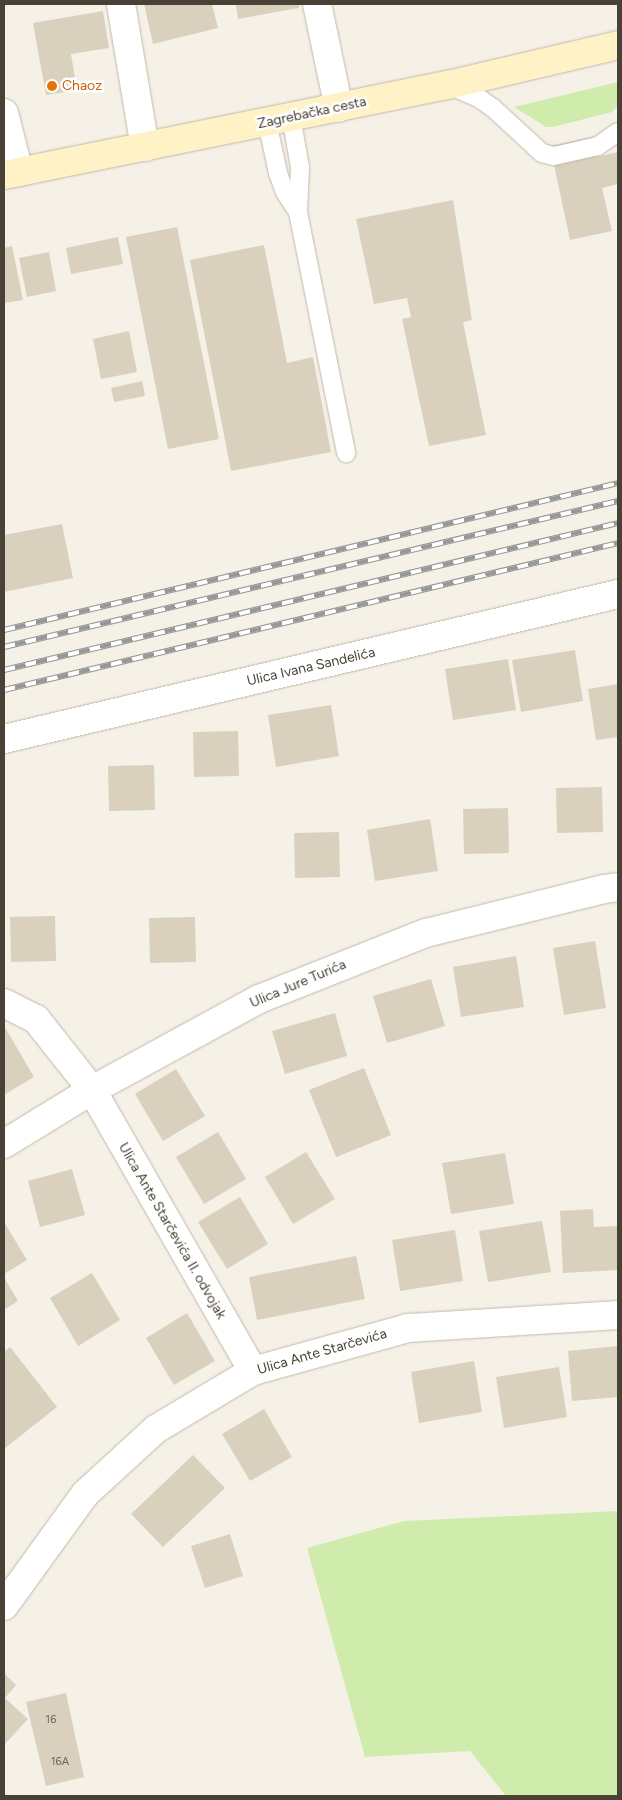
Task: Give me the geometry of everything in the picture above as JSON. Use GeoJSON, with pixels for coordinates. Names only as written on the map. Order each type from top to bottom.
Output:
{"type":"FeatureCollection","features":[{"type":"Feature","properties":{"kind":"main road","name":"Zagrebačka cesta"},"geometry":{"type":"LineString","coordinates":[[11,174],[448,85],[618,45]]}},
{"type":"Feature","properties":{"kind":"street"},"geometry":{"type":"LineString","coordinates":[[121,4],[144,147]]}},
{"type":"Feature","properties":{"kind":"street"},"geometry":{"type":"LineString","coordinates":[[318,4],[339,108]]}},
{"type":"Feature","properties":{"kind":"street"},"geometry":{"type":"LineString","coordinates":[[4,113],[11,174]]}},
{"type":"Feature","properties":{"kind":"street","name":"Ulica Ivana Sandelića"},"geometry":{"type":"LineString","coordinates":[[4,739],[618,594]]}},
{"type":"Feature","properties":{"kind":"street","name":"Ulica Jure Turića"},"geometry":{"type":"LineString","coordinates":[[4,1144],[92,1090],[259,999],[426,933],[604,888],[618,888]]}},
{"type":"Feature","properties":{"kind":"street","name":"Ulica Ante Starčevića II. odvojak"},"geometry":{"type":"LineString","coordinates":[[4,1004],[36,1019],[92,1090],[253,1371]]}},
{"type":"Feature","properties":{"kind":"street","name":"Ulica Ante Starčevića"},"geometry":{"type":"LineString","coordinates":[[4,1606],[85,1494],[156,1429],[253,1371],[408,1328],[618,1315]]}},
{"type":"Feature","properties":{"kind":"lane"},"geometry":{"type":"LineString","coordinates":[[448,85],[480,99],[493,108],[542,153],[554,156],[598,146],[618,132]]}},
{"type":"Feature","properties":{"kind":"lane"},"geometry":{"type":"LineString","coordinates":[[279,120],[278,173],[285,192],[298,212]]}},
{"type":"Feature","properties":{"kind":"lane"},"geometry":{"type":"LineString","coordinates":[[279,120],[300,167],[298,212],[346,453]]}},
{"type":"Feature","properties":{"kind":"green space"},"geometry":{"type":"Polygon","coordinates":[[[618,82],[618,105],[612,112],[553,127],[546,127],[514,107],[618,82]]]}},
{"type":"Feature","properties":{"kind":"green space"},"geometry":{"type":"Polygon","coordinates":[[[618,1511],[618,1796],[506,1796],[470,1751],[365,1757],[307,1548],[404,1521],[618,1511]]]}},
{"type":"Feature","properties":{"kind":"building"},"geometry":{"type":"Polygon","coordinates":[[[144,4],[212,4],[218,28],[153,44],[144,4]]]}},
{"type":"Feature","properties":{"kind":"building"},"geometry":{"type":"Polygon","coordinates":[[[236,4],[299,4],[299,8],[238,19],[236,4]]]}},
{"type":"Feature","properties":{"kind":"building"},"geometry":{"type":"Polygon","coordinates":[[[103,11],[109,48],[71,54],[77,90],[46,95],[33,23],[103,11]]]}},
{"type":"Feature","properties":{"kind":"building"},"geometry":{"type":"Polygon","coordinates":[[[592,137],[596,157],[618,152],[618,184],[602,188],[612,231],[570,240],[550,146],[592,137]]]}},
{"type":"Feature","properties":{"kind":"building"},"geometry":{"type":"Polygon","coordinates":[[[453,200],[472,320],[463,322],[486,435],[429,446],[402,319],[411,317],[407,298],[374,304],[356,219],[453,200]]]}},
{"type":"Feature","properties":{"kind":"building"},"geometry":{"type":"Polygon","coordinates":[[[177,227],[219,439],[168,449],[126,237],[177,227]]]}},
{"type":"Feature","properties":{"kind":"building"},"geometry":{"type":"Polygon","coordinates":[[[118,237],[123,264],[71,274],[66,248],[118,237]]]}},
{"type":"Feature","properties":{"kind":"building"},"geometry":{"type":"Polygon","coordinates":[[[264,245],[287,363],[313,357],[331,452],[231,471],[190,260],[264,245]]]}},
{"type":"Feature","properties":{"kind":"building"},"geometry":{"type":"Polygon","coordinates":[[[12,246],[23,300],[4,303],[4,248],[12,246]]]}},
{"type":"Feature","properties":{"kind":"building"},"geometry":{"type":"Polygon","coordinates":[[[49,252],[56,291],[27,297],[19,258],[49,252]]]}},
{"type":"Feature","properties":{"kind":"building"},"geometry":{"type":"Polygon","coordinates":[[[129,331],[137,372],[101,379],[93,339],[129,331]]]}},
{"type":"Feature","properties":{"kind":"building"},"geometry":{"type":"Polygon","coordinates":[[[142,381],[145,396],[114,402],[111,388],[142,381]]]}},
{"type":"Feature","properties":{"kind":"building"},"geometry":{"type":"Polygon","coordinates":[[[62,524],[73,578],[4,592],[4,535],[62,524]]]}},
{"type":"Feature","properties":{"kind":"building"},"geometry":{"type":"Polygon","coordinates":[[[575,650],[583,701],[521,712],[512,660],[575,650]]]}},
{"type":"Feature","properties":{"kind":"building"},"geometry":{"type":"Polygon","coordinates":[[[508,659],[516,710],[453,720],[445,669],[508,659]]]}},
{"type":"Feature","properties":{"kind":"building"},"geometry":{"type":"Polygon","coordinates":[[[618,684],[618,737],[596,740],[588,689],[618,684]]]}},
{"type":"Feature","properties":{"kind":"building"},"geometry":{"type":"Polygon","coordinates":[[[331,705],[339,756],[276,767],[268,715],[331,705]]]}},
{"type":"Feature","properties":{"kind":"building"},"geometry":{"type":"Polygon","coordinates":[[[238,731],[239,776],[194,777],[193,732],[238,731]]]}},
{"type":"Feature","properties":{"kind":"building"},"geometry":{"type":"Polygon","coordinates":[[[154,765],[155,810],[109,811],[108,766],[154,765]]]}},
{"type":"Feature","properties":{"kind":"building"},"geometry":{"type":"Polygon","coordinates":[[[602,787],[603,832],[557,833],[556,788],[602,787]]]}},
{"type":"Feature","properties":{"kind":"building"},"geometry":{"type":"Polygon","coordinates":[[[508,808],[509,853],[464,854],[463,809],[508,808]]]}},
{"type":"Feature","properties":{"kind":"building"},"geometry":{"type":"Polygon","coordinates":[[[430,819],[438,871],[375,881],[367,830],[430,819]]]}},
{"type":"Feature","properties":{"kind":"building"},"geometry":{"type":"Polygon","coordinates":[[[339,832],[340,877],[295,878],[294,833],[339,832]]]}},
{"type":"Feature","properties":{"kind":"building"},"geometry":{"type":"Polygon","coordinates":[[[55,916],[56,961],[11,962],[10,917],[55,916]]]}},
{"type":"Feature","properties":{"kind":"building"},"geometry":{"type":"Polygon","coordinates":[[[195,917],[196,962],[150,963],[149,918],[195,917]]]}},
{"type":"Feature","properties":{"kind":"building"},"geometry":{"type":"Polygon","coordinates":[[[595,941],[606,1008],[564,1015],[553,948],[595,941]]]}},
{"type":"Feature","properties":{"kind":"building"},"geometry":{"type":"Polygon","coordinates":[[[516,956],[524,1007],[461,1017],[453,967],[516,956]]]}},
{"type":"Feature","properties":{"kind":"building"},"geometry":{"type":"Polygon","coordinates":[[[431,979],[445,1026],[387,1043],[373,996],[431,979]]]}},
{"type":"Feature","properties":{"kind":"building"},"geometry":{"type":"Polygon","coordinates":[[[335,1013],[347,1056],[285,1074],[272,1031],[335,1013]]]}},
{"type":"Feature","properties":{"kind":"building"},"geometry":{"type":"Polygon","coordinates":[[[6,1029],[34,1077],[4,1095],[4,1030],[6,1029]]]}},
{"type":"Feature","properties":{"kind":"building"},"geometry":{"type":"Polygon","coordinates":[[[364,1068],[391,1135],[336,1157],[309,1090],[364,1068]]]}},
{"type":"Feature","properties":{"kind":"building"},"geometry":{"type":"Polygon","coordinates":[[[176,1069],[205,1116],[163,1141],[135,1094],[176,1069]]]}},
{"type":"Feature","properties":{"kind":"building"},"geometry":{"type":"Polygon","coordinates":[[[218,1132],[246,1179],[204,1204],[176,1157],[218,1132]]]}},
{"type":"Feature","properties":{"kind":"building"},"geometry":{"type":"Polygon","coordinates":[[[306,1152],[335,1199],[293,1224],[265,1177],[306,1152]]]}},
{"type":"Feature","properties":{"kind":"building"},"geometry":{"type":"Polygon","coordinates":[[[505,1153],[514,1204],[451,1214],[442,1163],[505,1153]]]}},
{"type":"Feature","properties":{"kind":"building"},"geometry":{"type":"Polygon","coordinates":[[[72,1169],[85,1215],[40,1227],[28,1181],[72,1169]]]}},
{"type":"Feature","properties":{"kind":"building"},"geometry":{"type":"Polygon","coordinates":[[[240,1197],[268,1244],[227,1269],[198,1222],[240,1197]]]}},
{"type":"Feature","properties":{"kind":"building"},"geometry":{"type":"Polygon","coordinates":[[[593,1209],[594,1227],[618,1226],[618,1270],[563,1273],[560,1211],[593,1209]]]}},
{"type":"Feature","properties":{"kind":"building"},"geometry":{"type":"Polygon","coordinates":[[[542,1221],[551,1272],[488,1282],[479,1231],[542,1221]]]}},
{"type":"Feature","properties":{"kind":"building"},"geometry":{"type":"Polygon","coordinates":[[[4,1222],[27,1260],[4,1274],[4,1222]]]}},
{"type":"Feature","properties":{"kind":"building"},"geometry":{"type":"Polygon","coordinates":[[[455,1230],[463,1281],[400,1291],[392,1240],[455,1230]]]}},
{"type":"Feature","properties":{"kind":"building"},"geometry":{"type":"Polygon","coordinates":[[[356,1256],[365,1299],[257,1320],[249,1277],[356,1256]]]}},
{"type":"Feature","properties":{"kind":"building"},"geometry":{"type":"Polygon","coordinates":[[[92,1273],[120,1320],[78,1346],[50,1298],[92,1273]]]}},
{"type":"Feature","properties":{"kind":"building"},"geometry":{"type":"Polygon","coordinates":[[[4,1277],[18,1301],[4,1310],[4,1277]]]}},
{"type":"Feature","properties":{"kind":"building"},"geometry":{"type":"Polygon","coordinates":[[[187,1313],[215,1361],[174,1385],[146,1338],[187,1313]]]}},
{"type":"Feature","properties":{"kind":"building"},"geometry":{"type":"Polygon","coordinates":[[[618,1346],[618,1397],[572,1401],[568,1351],[618,1346]]]}},
{"type":"Feature","properties":{"kind":"building"},"geometry":{"type":"Polygon","coordinates":[[[10,1347],[57,1407],[4,1449],[4,1352],[10,1347]]]}},
{"type":"Feature","properties":{"kind":"building"},"geometry":{"type":"Polygon","coordinates":[[[474,1361],[482,1412],[419,1423],[411,1372],[474,1361]]]}},
{"type":"Feature","properties":{"kind":"building"},"geometry":{"type":"Polygon","coordinates":[[[559,1367],[567,1417],[504,1428],[496,1377],[559,1367]]]}},
{"type":"Feature","properties":{"kind":"building"},"geometry":{"type":"Polygon","coordinates":[[[264,1409],[292,1457],[250,1481],[222,1434],[264,1409]]]}},
{"type":"Feature","properties":{"kind":"building"},"geometry":{"type":"Polygon","coordinates":[[[193,1455],[225,1488],[163,1547],[131,1514],[193,1455]]]}},
{"type":"Feature","properties":{"kind":"building"},"geometry":{"type":"Polygon","coordinates":[[[230,1534],[243,1576],[205,1588],[191,1546],[230,1534]]]}},
{"type":"Feature","properties":{"kind":"building"},"geometry":{"type":"Polygon","coordinates":[[[4,1673],[16,1685],[5,1698],[28,1719],[4,1745],[4,1673]]]}},
{"type":"Feature","properties":{"kind":"building"},"geometry":{"type":"Polygon","coordinates":[[[66,1693],[84,1777],[46,1786],[26,1702],[66,1693]]]}},
{"type":"Feature","properties":{"kind":"railway"},"geometry":{"type":"LineString","coordinates":[[4,630],[618,483]]}},
{"type":"Feature","properties":{"kind":"railway"},"geometry":{"type":"LineString","coordinates":[[4,647],[618,501]]}},
{"type":"Feature","properties":{"kind":"railway"},"geometry":{"type":"LineString","coordinates":[[4,670],[618,523]]}},
{"type":"Feature","properties":{"kind":"railway"},"geometry":{"type":"LineString","coordinates":[[4,690],[618,543]]}},
{"type":"Feature","properties":{"kind":"place","name":"Chaoz"},"geometry":{"type":"Point","coordinates":[52,86]}}]}
